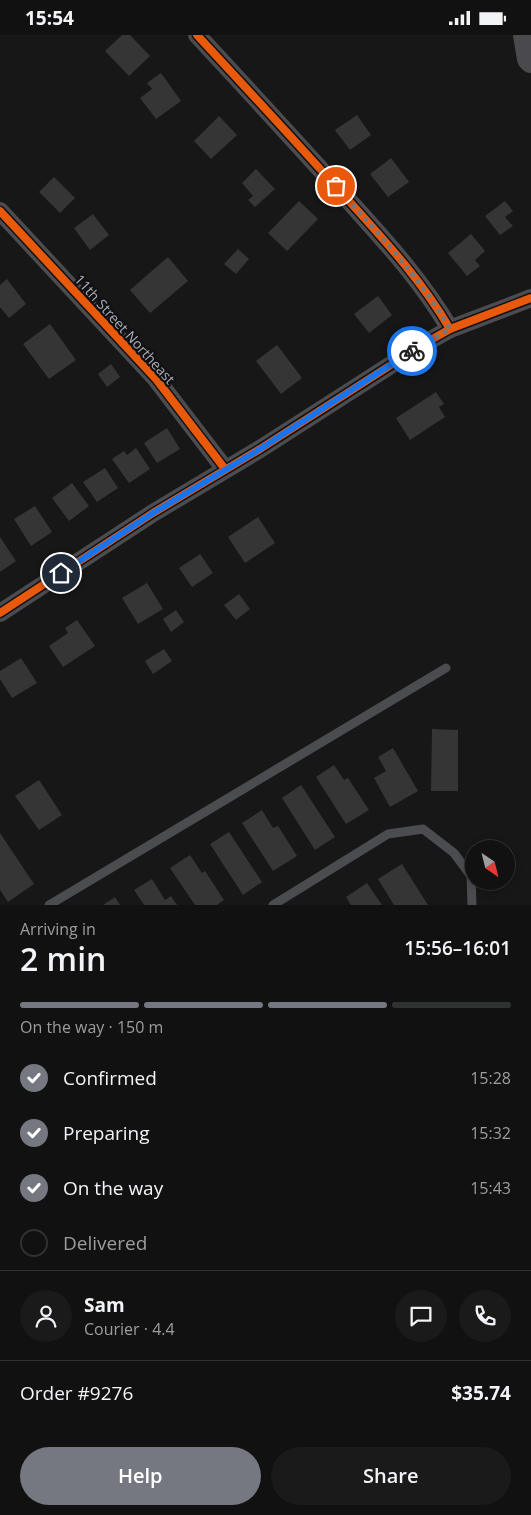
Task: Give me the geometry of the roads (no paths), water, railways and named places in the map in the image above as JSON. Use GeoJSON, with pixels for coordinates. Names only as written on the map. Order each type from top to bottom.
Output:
{"type":"FeatureCollection","features":[{"type":"Feature","properties":{"kind":"main road"},"geometry":{"type":"LineString","coordinates":[[525,35],[531,61]]}},
{"type":"Feature","properties":{"kind":"street"},"geometry":{"type":"LineString","coordinates":[[197,35],[298,143],[412,271],[450,329]]}},
{"type":"Feature","properties":{"kind":"street","name":"11th Street Northeast"},"geometry":{"type":"LineString","coordinates":[[0,211],[156,379],[225,469]]}},
{"type":"Feature","properties":{"kind":"street"},"geometry":{"type":"LineString","coordinates":[[0,613],[153,513],[260,449],[422,345],[450,329],[531,298]]}},
{"type":"Feature","properties":{"kind":"lane"},"geometry":{"type":"LineString","coordinates":[[49,905],[446,668]]}},
{"type":"Feature","properties":{"kind":"lane"},"geometry":{"type":"LineString","coordinates":[[273,905],[388,834],[423,829],[454,853],[471,876],[472,905]]}}]}
